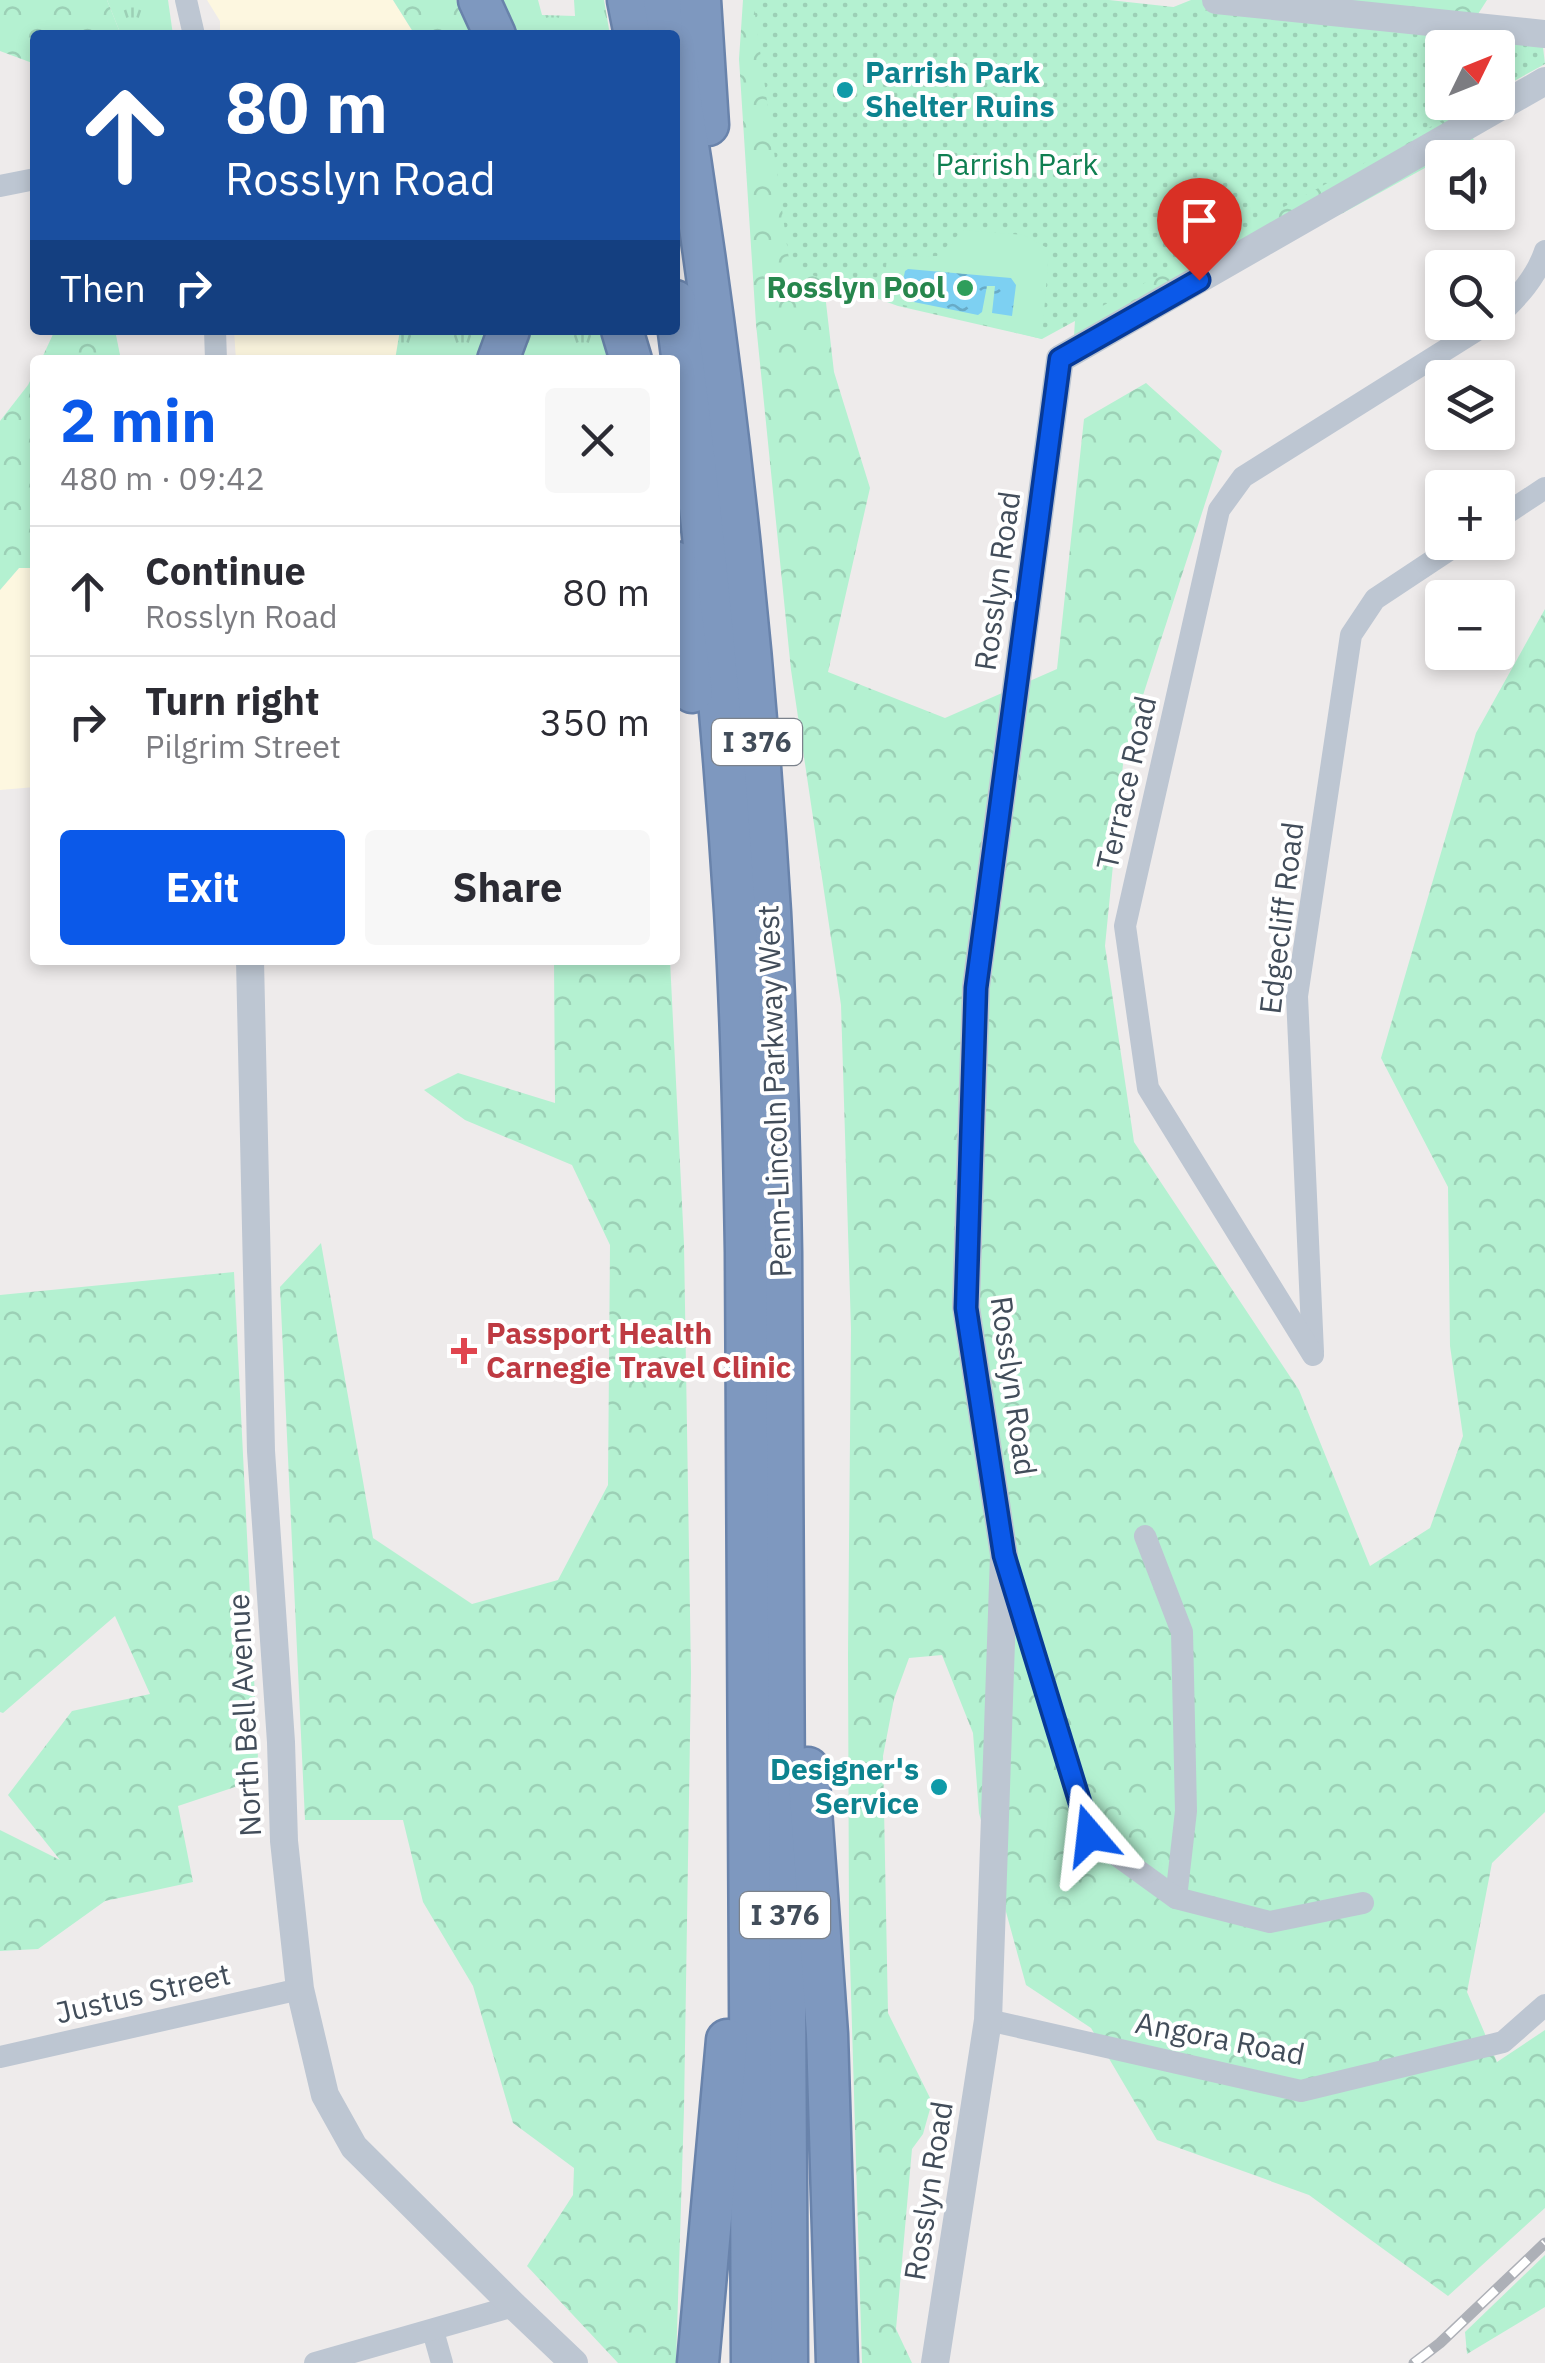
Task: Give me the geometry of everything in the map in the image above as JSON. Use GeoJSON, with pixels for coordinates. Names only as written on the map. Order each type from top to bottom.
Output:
{"type":"FeatureCollection","features":[{"type":"Feature","properties":{"kind":"highway"},"geometry":{"type":"LineString","coordinates":[[478,0],[493,30]]}},
{"type":"Feature","properties":{"kind":"highway"},"geometry":{"type":"LineString","coordinates":[[628,0],[633,30]]}},
{"type":"Feature","properties":{"kind":"highway"},"geometry":{"type":"LineString","coordinates":[[664,0],[669,30]]}},
{"type":"Feature","properties":{"kind":"highway"},"geometry":{"type":"LineString","coordinates":[[700,0],[724,404]]}},
{"type":"Feature","properties":{"kind":"highway","name":"Penn-Lincoln Parkway West"},"geometry":{"type":"LineString","coordinates":[[680,99],[724,404],[770,911],[778,1100],[787,2363]]}},
{"type":"Feature","properties":{"kind":"highway","name":"Penn-Lincoln Parkway West"},"geometry":{"type":"LineString","coordinates":[[679,335],[721,726],[742,1082],[752,2363]]}},
{"type":"Feature","properties":{"kind":"highway"},"geometry":{"type":"LineString","coordinates":[[680,601],[742,1082]]}},
{"type":"Feature","properties":{"kind":"highway"},"geometry":{"type":"LineString","coordinates":[[782,1466],[821,1929],[837,2363]]}},
{"type":"Feature","properties":{"kind":"highway"},"geometry":{"type":"LineString","coordinates":[[698,2363],[749,1766]]}},
{"type":"Feature","properties":{"kind":"street"},"geometry":{"type":"LineString","coordinates":[[186,0],[193,30]]}},
{"type":"Feature","properties":{"kind":"street"},"geometry":{"type":"LineString","coordinates":[[1216,0],[1545,34]]}},
{"type":"Feature","properties":{"kind":"street","name":"Rosslyn Road"},"geometry":{"type":"LineString","coordinates":[[935,2363],[988,2020],[1004,1555],[966,1308],[976,988],[1060,359],[1545,81]]}},
{"type":"Feature","properties":{"kind":"street"},"geometry":{"type":"LineString","coordinates":[[0,186],[30,180]]}},
{"type":"Feature","properties":{"kind":"street"},"geometry":{"type":"LineString","coordinates":[[1515,300],[1540,265],[1545,251]]}},
{"type":"Feature","properties":{"kind":"street","name":"Terrace Road"},"geometry":{"type":"LineString","coordinates":[[1313,1356],[1148,1088],[1125,926],[1219,510],[1243,477],[1461,340]]}},
{"type":"Feature","properties":{"kind":"street"},"geometry":{"type":"LineString","coordinates":[[1515,508],[1545,488]]}},
{"type":"Feature","properties":{"kind":"street","name":"Edgecliff Road"},"geometry":{"type":"LineString","coordinates":[[1313,1356],[1297,996],[1351,636],[1374,599],[1434,560]]}},
{"type":"Feature","properties":{"kind":"street","name":"North Bell Avenue"},"geometry":{"type":"LineString","coordinates":[[250,965],[261,1452],[284,1842],[300,1988],[325,2096],[354,2147],[574,2363]]}},
{"type":"Feature","properties":{"kind":"street"},"geometry":{"type":"LineString","coordinates":[[1145,1536],[1182,1632],[1186,1811],[1176,1898]]}},
{"type":"Feature","properties":{"kind":"street"},"geometry":{"type":"LineString","coordinates":[[1004,1555],[1090,1835],[1176,1898],[1270,1922],[1364,1903]]}},
{"type":"Feature","properties":{"kind":"street","name":"Justus Street"},"geometry":{"type":"LineString","coordinates":[[0,2057],[300,1988]]}},
{"type":"Feature","properties":{"kind":"street","name":"Angora Road"},"geometry":{"type":"LineString","coordinates":[[988,2020],[1301,2091],[1503,2042],[1545,2005]]}},
{"type":"Feature","properties":{"kind":"street"},"geometry":{"type":"LineString","coordinates":[[315,2363],[514,2306]]}},
{"type":"Feature","properties":{"kind":"street"},"geometry":{"type":"LineString","coordinates":[[432,2331],[442,2363]]}},
{"type":"Feature","properties":{"kind":"shaded area"},"geometry":{"type":"Polygon","coordinates":[[[207,0],[393,0],[412,30],[220,30],[220,21],[207,0]]]}},
{"type":"Feature","properties":{"kind":"shaded area"},"geometry":{"type":"Polygon","coordinates":[[[234,335],[416,335],[412,355],[236,355],[234,335]]]}},
{"type":"Feature","properties":{"kind":"shaded area"},"geometry":{"type":"Polygon","coordinates":[[[19,568],[30,568],[30,787],[0,790],[0,590],[19,568]]]}},
{"type":"Feature","properties":{"kind":"green space"},"geometry":{"type":"Polygon","coordinates":[[[0,0],[107,0],[119,30],[30,30],[30,62],[0,51],[0,0]]]}},
{"type":"Feature","properties":{"kind":"green space"},"geometry":{"type":"Polygon","coordinates":[[[107,0],[168,0],[172,30],[119,30],[107,0]]]}},
{"type":"Feature","properties":{"kind":"green space"},"geometry":{"type":"Polygon","coordinates":[[[393,0],[456,0],[469,30],[412,30],[393,0]]]}},
{"type":"Feature","properties":{"kind":"green space"},"geometry":{"type":"Polygon","coordinates":[[[497,0],[538,0],[542,15],[575,16],[574,0],[604,0],[609,30],[512,30],[497,0]]]}},
{"type":"Feature","properties":{"kind":"green space"},"geometry":{"type":"Polygon","coordinates":[[[743,0],[983,0],[1161,12],[1191,0],[1487,0],[1468,30],[1425,30],[1425,120],[1468,120],[1474,140],[1425,140],[1425,168],[1343,213],[1074,336],[1082,210],[822,268],[834,372],[870,488],[828,672],[945,718],[1057,669],[1084,419],[1146,383],[1222,451],[1124,754],[1105,946],[1134,1142],[1299,1390],[1370,1566],[1430,1528],[1463,1436],[1450,1346],[1448,1187],[1381,1058],[1476,733],[1511,670],[1515,670],[1515,663],[1545,609],[1545,1812],[1492,1863],[1467,1992],[1497,2062],[1545,2030],[1545,2208],[1448,2296],[1309,2195],[1157,2140],[1091,2028],[1026,1985],[979,1813],[973,1733],[942,1655],[909,1658],[894,1699],[883,1756],[888,2013],[932,2102],[923,2134],[912,2149],[896,2329],[912,2363],[862,2363],[849,1926],[851,1329],[841,1005],[791,670],[756,324],[739,59],[743,0]]]}},
{"type":"Feature","properties":{"kind":"green space","name":"Parrish Park"},"geometry":{"type":"Polygon","coordinates":[[[753,0],[1109,0],[1425,34],[1425,120],[1443,120],[1042,339],[898,306],[790,267],[753,0]]]}},
{"type":"Feature","properties":{"kind":"green space","name":"Parrish Park"},"geometry":{"type":"Polygon","coordinates":[[[1515,44],[1543,47],[1545,64],[1515,81],[1515,44]]]}},
{"type":"Feature","properties":{"kind":"green space","name":"Rosslyn Pool"},"geometry":{"type":"Polygon","coordinates":[[[963,230],[1024,235],[1049,249],[1042,339],[883,300],[887,257],[937,256],[963,230]]]}},
{"type":"Feature","properties":{"kind":"green space"},"geometry":{"type":"Polygon","coordinates":[[[53,335],[116,335],[120,355],[43,355],[53,335]]]}},
{"type":"Feature","properties":{"kind":"green space"},"geometry":{"type":"Polygon","coordinates":[[[399,335],[499,335],[491,355],[396,355],[399,335]]]}},
{"type":"Feature","properties":{"kind":"green space"},"geometry":{"type":"Polygon","coordinates":[[[518,335],[606,335],[612,355],[511,355],[518,335]]]}},
{"type":"Feature","properties":{"kind":"green space"},"geometry":{"type":"Polygon","coordinates":[[[30,381],[30,568],[19,568],[0,590],[0,421],[30,381]]]}},
{"type":"Feature","properties":{"kind":"green space"},"geometry":{"type":"Polygon","coordinates":[[[554,965],[670,965],[684,1244],[691,1673],[676,2363],[618,2363],[527,2266],[573,2195],[574,2168],[513,2123],[473,1986],[423,1902],[403,1820],[305,1820],[280,1287],[321,1243],[373,1538],[472,1604],[558,1580],[608,1485],[610,1245],[572,1165],[465,1120],[424,1090],[458,1073],[555,1103],[554,965]]]}},
{"type":"Feature","properties":{"kind":"green space"},"geometry":{"type":"Polygon","coordinates":[[[234,1272],[259,1779],[178,1806],[193,1882],[105,1901],[38,1949],[0,1951],[0,1830],[60,1860],[8,1795],[72,1711],[150,1694],[115,1616],[0,1712],[0,1295],[234,1272]]]}},
{"type":"Feature","properties":{"kind":"green space"},"geometry":{"type":"Polygon","coordinates":[[[1545,2255],[1545,2307],[1467,2354],[1465,2332],[1545,2255]]]}},
{"type":"Feature","properties":{"kind":"water"},"geometry":{"type":"Polygon","coordinates":[[[908,269],[1011,278],[1016,285],[1012,316],[992,313],[995,286],[987,286],[978,315],[904,300],[900,295],[908,269]]]}},
{"type":"Feature","properties":{"kind":"railway"},"geometry":{"type":"LineString","coordinates":[[1414,2363],[1545,2243]]}},
{"type":"Feature","properties":{"kind":"place","name":"Parrish Park Shelter Ruins"},"geometry":{"type":"Point","coordinates":[845,90]}},
{"type":"Feature","properties":{"kind":"place","name":"Rosslyn Pool"},"geometry":{"type":"Point","coordinates":[965,288]}},
{"type":"Feature","properties":{"kind":"place","name":"Passport Health Carnegie Travel Clinic"},"geometry":{"type":"Point","coordinates":[464,1351]}},
{"type":"Feature","properties":{"kind":"place","name":"Designer's Service"},"geometry":{"type":"Point","coordinates":[939,1787]}},
{"type":"Feature","properties":{"kind":"route"},"geometry":{"type":"LineString","coordinates":[[1090,1835],[1004,1555],[966,1308],[976,988],[1060,359],[1199,280]]}}]}
